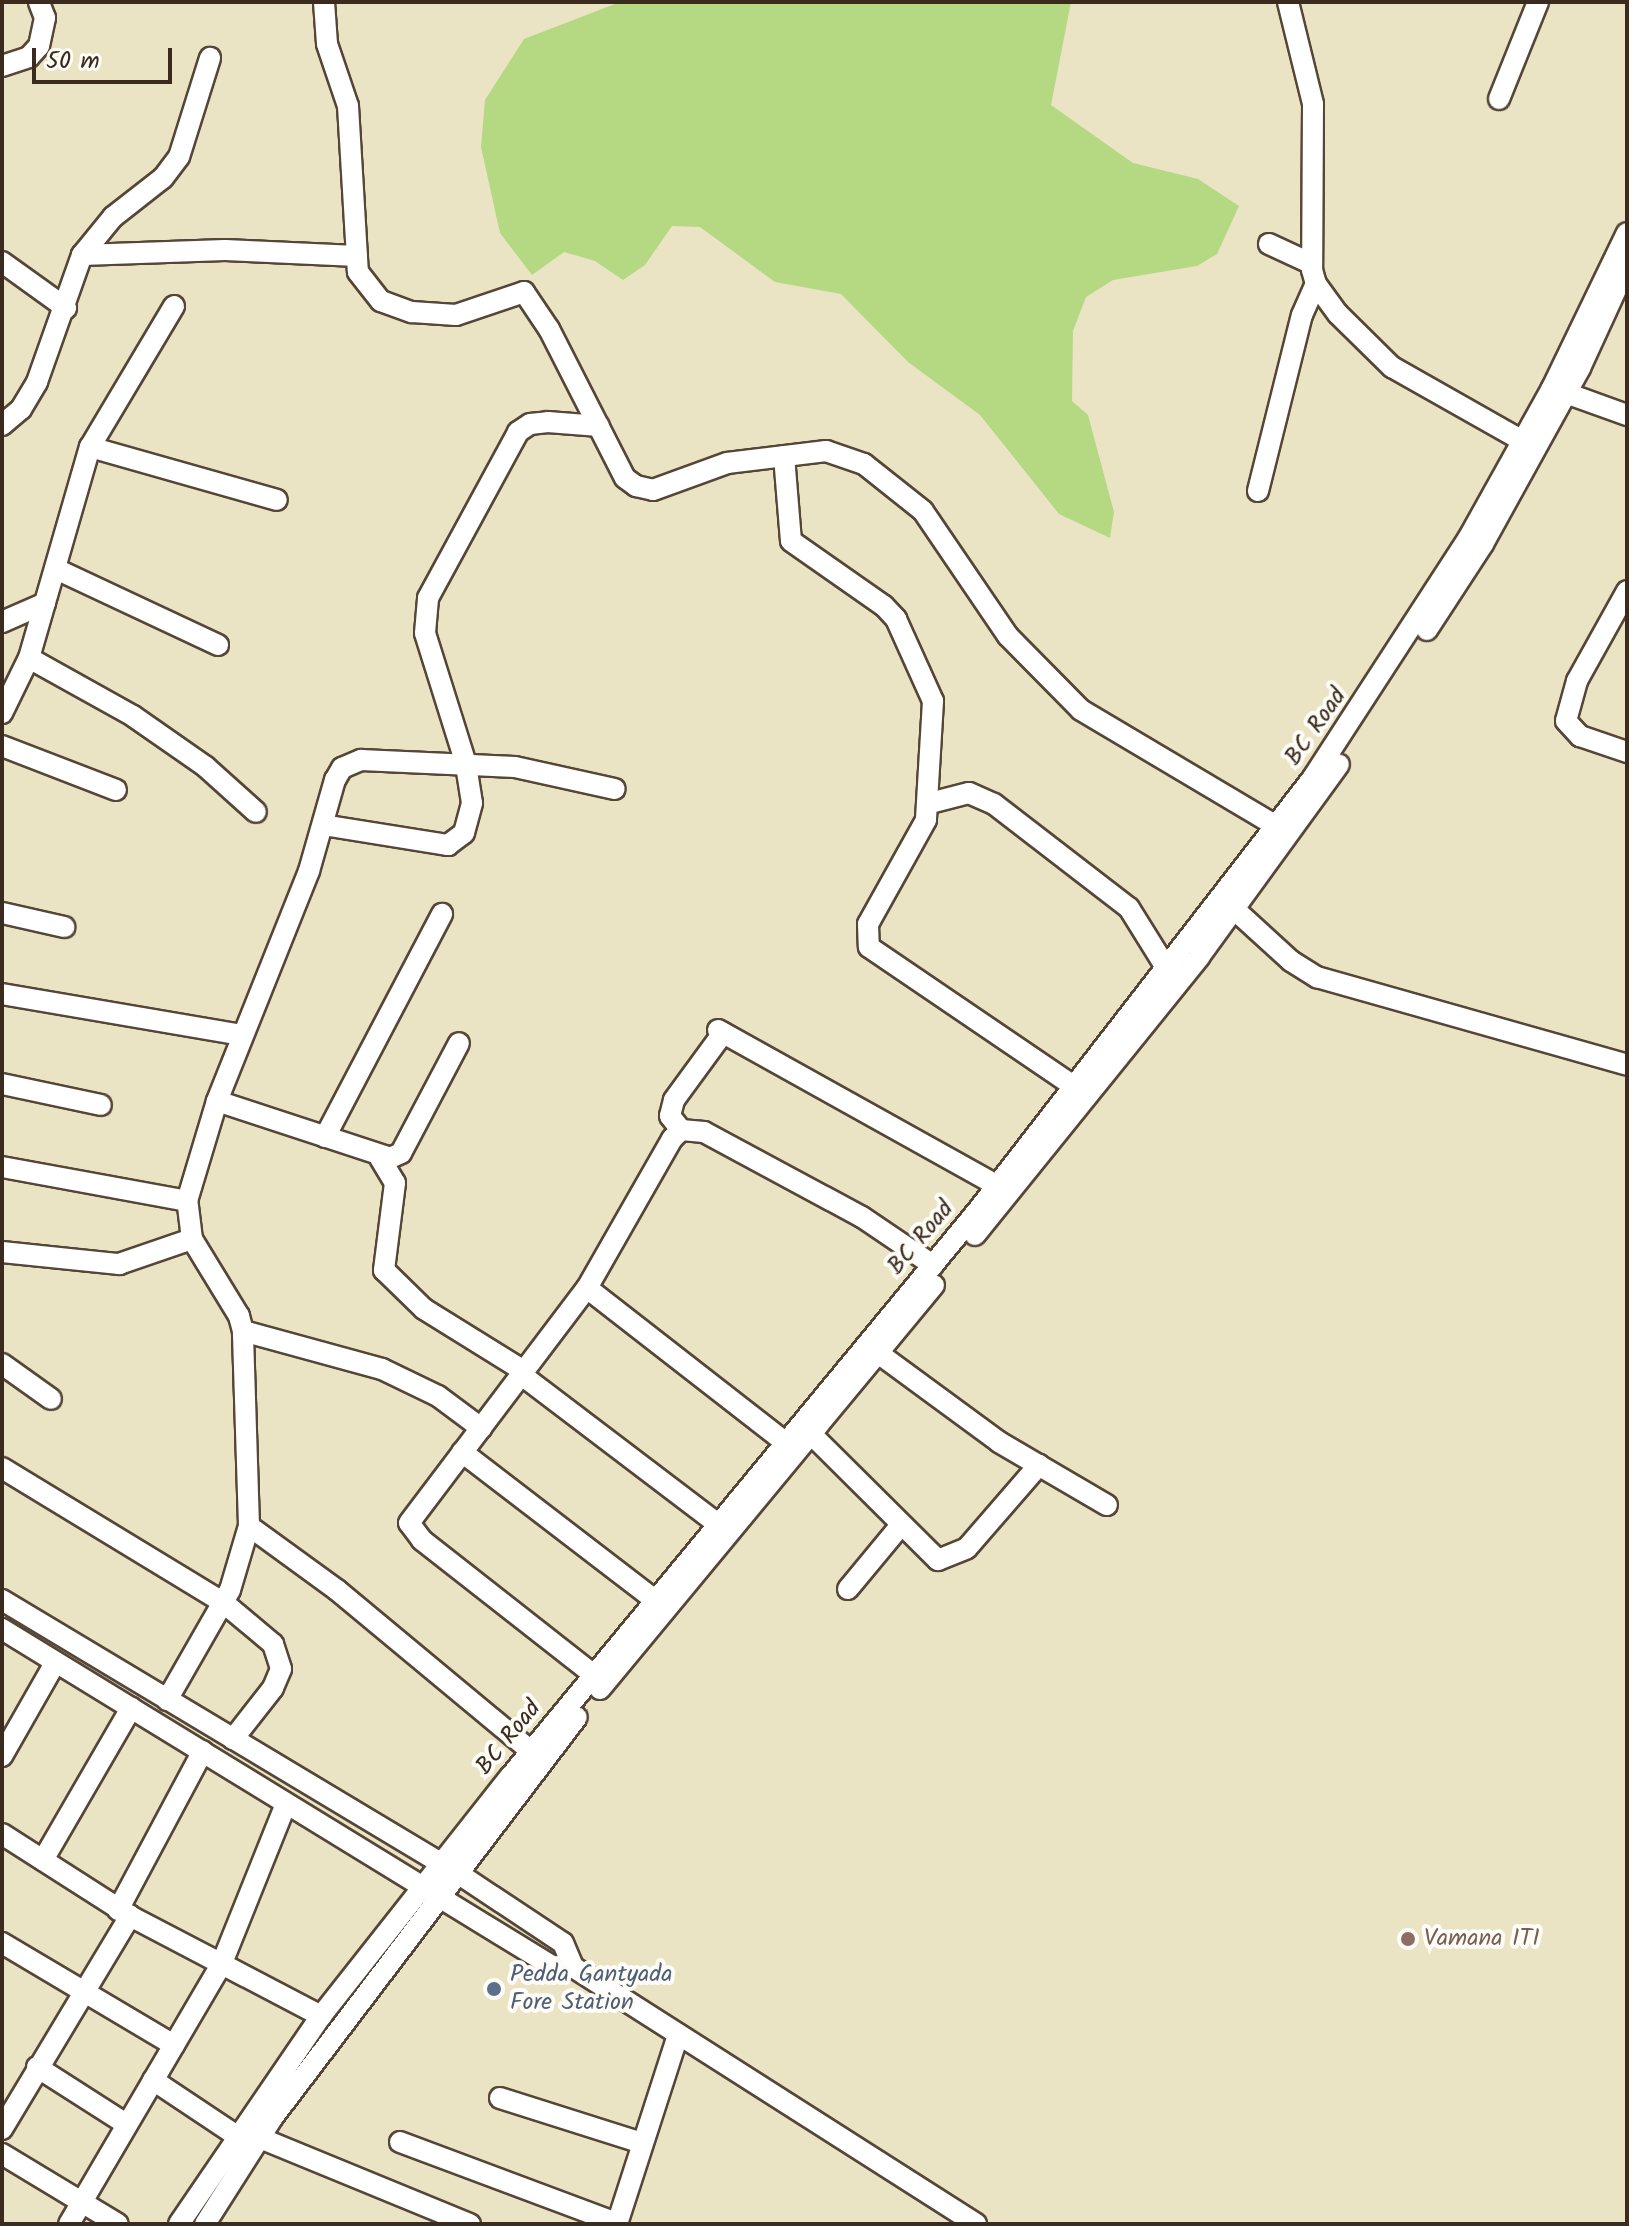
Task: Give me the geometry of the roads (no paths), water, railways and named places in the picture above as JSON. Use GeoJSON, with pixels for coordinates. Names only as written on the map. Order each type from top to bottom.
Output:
{"type":"FeatureCollection","features":[{"type":"Feature","properties":{"kind":"street"},"geometry":{"type":"LineString","coordinates":[[2,66],[29,57],[39,46],[45,18],[39,2]]}},
{"type":"Feature","properties":{"kind":"street"},"geometry":{"type":"LineString","coordinates":[[324,2],[327,44],[348,106],[358,272],[381,301],[412,312],[456,315],[524,292],[549,329],[625,478],[653,490],[727,463],[826,451],[864,464],[923,511],[1008,636],[1081,710],[1282,830]]}},
{"type":"Feature","properties":{"kind":"street"},"geometry":{"type":"LineString","coordinates":[[1258,491],[1314,274],[1313,104],[1288,2]]}},
{"type":"Feature","properties":{"kind":"street"},"geometry":{"type":"LineString","coordinates":[[1499,99],[1538,2]]}},
{"type":"Feature","properties":{"kind":"street"},"geometry":{"type":"LineString","coordinates":[[2,425],[21,409],[37,382],[66,308],[82,255],[113,217],[163,178],[179,157],[210,58]]}},
{"type":"Feature","properties":{"kind":"street","name":"BC Road"},"geometry":{"type":"LineString","coordinates":[[179,2224],[321,2016],[434,1893],[531,1751],[717,1523],[930,1275],[1079,1089],[1167,969],[1282,830],[1483,544],[1558,391],[1627,233]]}},
{"type":"Feature","properties":{"kind":"street"},"geometry":{"type":"LineString","coordinates":[[1269,244],[1314,274],[1338,314],[1392,367],[1521,440]]}},
{"type":"Feature","properties":{"kind":"street"},"geometry":{"type":"LineString","coordinates":[[82,255],[225,250],[357,256]]}},
{"type":"Feature","properties":{"kind":"street"},"geometry":{"type":"LineString","coordinates":[[2,262],[66,308]]}},
{"type":"Feature","properties":{"kind":"street","name":"BC Road"},"geometry":{"type":"LineString","coordinates":[[451,1869],[878,1353],[996,1185],[1234,909],[1468,539],[1521,440],[1558,391],[1627,266]]}},
{"type":"Feature","properties":{"kind":"street"},"geometry":{"type":"LineString","coordinates":[[2,713],[29,658],[56,569],[70,503],[90,447],[174,306]]}},
{"type":"Feature","properties":{"kind":"street"},"geometry":{"type":"LineString","coordinates":[[1558,391],[1627,415]]}},
{"type":"Feature","properties":{"kind":"street"},"geometry":{"type":"LineString","coordinates":[[323,825],[448,845],[457,842],[472,803],[466,764],[425,633],[428,598],[518,432],[548,422],[599,426]]}},
{"type":"Feature","properties":{"kind":"street"},"geometry":{"type":"LineString","coordinates":[[90,447],[277,500]]}},
{"type":"Feature","properties":{"kind":"street"},"geometry":{"type":"LineString","coordinates":[[784,456],[791,541],[896,619],[933,701],[930,803],[921,834],[868,924],[869,947],[1079,1089]]}},
{"type":"Feature","properties":{"kind":"street"},"geometry":{"type":"LineString","coordinates":[[56,569],[218,645]]}},
{"type":"Feature","properties":{"kind":"street"},"geometry":{"type":"LineString","coordinates":[[1627,591],[1577,681],[1566,721],[1580,736],[1627,752]]}},
{"type":"Feature","properties":{"kind":"street"},"geometry":{"type":"LineString","coordinates":[[2,622],[45,603]]}},
{"type":"Feature","properties":{"kind":"street"},"geometry":{"type":"LineString","coordinates":[[29,658],[133,716],[206,767],[256,812]]}},
{"type":"Feature","properties":{"kind":"street"},"geometry":{"type":"LineString","coordinates":[[2,746],[116,790]]}},
{"type":"Feature","properties":{"kind":"street"},"geometry":{"type":"LineString","coordinates":[[167,1700],[224,1603],[241,1562],[249,1526],[243,1331],[239,1316],[192,1239],[187,1201],[217,1101],[323,825],[335,780],[350,762],[466,764],[515,767],[615,789]]}},
{"type":"Feature","properties":{"kind":"street"},"geometry":{"type":"LineString","coordinates":[[930,803],[969,793],[994,804],[1129,908],[1167,969]]}},
{"type":"Feature","properties":{"kind":"street"},"geometry":{"type":"LineString","coordinates":[[1234,909],[1291,961],[1317,977],[1627,1065]]}},
{"type":"Feature","properties":{"kind":"street"},"geometry":{"type":"LineString","coordinates":[[2,913],[64,927]]}},
{"type":"Feature","properties":{"kind":"street"},"geometry":{"type":"LineString","coordinates":[[325,1137],[442,914]]}},
{"type":"Feature","properties":{"kind":"street"},"geometry":{"type":"LineString","coordinates":[[2,994],[242,1035]]}},
{"type":"Feature","properties":{"kind":"street"},"geometry":{"type":"LineString","coordinates":[[930,1275],[862,1217],[717,1139],[681,1130],[670,1116],[674,1100],[720,1031],[996,1185]]}},
{"type":"Feature","properties":{"kind":"street"},"geometry":{"type":"LineString","coordinates":[[217,1101],[380,1158],[401,1153],[459,1043]]}},
{"type":"Feature","properties":{"kind":"street"},"geometry":{"type":"LineString","coordinates":[[2,1084],[101,1105]]}},
{"type":"Feature","properties":{"kind":"street"},"geometry":{"type":"LineString","coordinates":[[594,1675],[412,1530],[412,1515],[523,1376],[587,1288],[681,1130]]}},
{"type":"Feature","properties":{"kind":"street"},"geometry":{"type":"LineString","coordinates":[[380,1158],[395,1183],[384,1270],[424,1309],[524,1371],[523,1376]]}},
{"type":"Feature","properties":{"kind":"street"},"geometry":{"type":"LineString","coordinates":[[2,1167],[187,1201]]}},
{"type":"Feature","properties":{"kind":"street"},"geometry":{"type":"LineString","coordinates":[[2,1252],[119,1264],[192,1239]]}},
{"type":"Feature","properties":{"kind":"street"},"geometry":{"type":"LineString","coordinates":[[587,1288],[785,1442]]}},
{"type":"Feature","properties":{"kind":"street"},"geometry":{"type":"LineString","coordinates":[[243,1331],[382,1369],[438,1396],[481,1428]]}},
{"type":"Feature","properties":{"kind":"street"},"geometry":{"type":"LineString","coordinates":[[878,1353],[1039,1465],[1107,1505]]}},
{"type":"Feature","properties":{"kind":"street"},"geometry":{"type":"LineString","coordinates":[[2,1364],[51,1399]]}},
{"type":"Feature","properties":{"kind":"street"},"geometry":{"type":"LineString","coordinates":[[523,1376],[717,1523]]}},
{"type":"Feature","properties":{"kind":"street"},"geometry":{"type":"LineString","coordinates":[[811,1434],[938,1560],[950,1559],[967,1548],[1039,1465]]}},
{"type":"Feature","properties":{"kind":"street"},"geometry":{"type":"LineString","coordinates":[[462,1452],[655,1600]]}},
{"type":"Feature","properties":{"kind":"street"},"geometry":{"type":"LineString","coordinates":[[2,1468],[224,1603],[273,1644],[281,1658],[273,1688],[233,1739]]}},
{"type":"Feature","properties":{"kind":"street"},"geometry":{"type":"LineString","coordinates":[[848,1589],[901,1525]]}},
{"type":"Feature","properties":{"kind":"street"},"geometry":{"type":"LineString","coordinates":[[249,1526],[337,1590],[531,1751]]}},
{"type":"Feature","properties":{"kind":"street"},"geometry":{"type":"LineString","coordinates":[[2,1600],[451,1869],[563,1943],[573,1967]]}},
{"type":"Feature","properties":{"kind":"street"},"geometry":{"type":"LineString","coordinates":[[2,1629],[552,1966],[573,1967],[976,2224]]}},
{"type":"Feature","properties":{"kind":"street"},"geometry":{"type":"LineString","coordinates":[[2,1756],[55,1663]]}},
{"type":"Feature","properties":{"kind":"street"},"geometry":{"type":"LineString","coordinates":[[43,1860],[131,1708]]}},
{"type":"Feature","properties":{"kind":"street"},"geometry":{"type":"LineString","coordinates":[[2,2129],[82,1994],[203,1751]]}},
{"type":"Feature","properties":{"kind":"street"},"geometry":{"type":"LineString","coordinates":[[69,2224],[222,1963],[286,1804]]}},
{"type":"Feature","properties":{"kind":"street"},"geometry":{"type":"LineString","coordinates":[[2,1834],[124,1913],[321,2016]]}},
{"type":"Feature","properties":{"kind":"street"},"geometry":{"type":"LineString","coordinates":[[205,2224],[260,2138],[434,1893]]}},
{"type":"Feature","properties":{"kind":"street"},"geometry":{"type":"LineString","coordinates":[[5,1951],[174,2045]]}},
{"type":"Feature","properties":{"kind":"street"},"geometry":{"type":"LineString","coordinates":[[400,2142],[617,2224],[678,2035]]}},
{"type":"Feature","properties":{"kind":"street"},"geometry":{"type":"LineString","coordinates":[[37,2067],[126,2124]]}},
{"type":"Feature","properties":{"kind":"street"},"geometry":{"type":"LineString","coordinates":[[153,2080],[237,2136]]}},
{"type":"Feature","properties":{"kind":"street"},"geometry":{"type":"LineString","coordinates":[[500,2098],[642,2143]]}},
{"type":"Feature","properties":{"kind":"street"},"geometry":{"type":"LineString","coordinates":[[260,2138],[470,2224]]}},
{"type":"Feature","properties":{"kind":"street"},"geometry":{"type":"LineString","coordinates":[[2,2154],[118,2224]]}},
{"type":"Feature","properties":{"kind":"place","name":"Vamana ITI"},"geometry":{"type":"Point","coordinates":[1408,1939]}},
{"type":"Feature","properties":{"kind":"place","name":"Pedda Gantyada Fore Station"},"geometry":{"type":"Point","coordinates":[494,1989]}}]}
